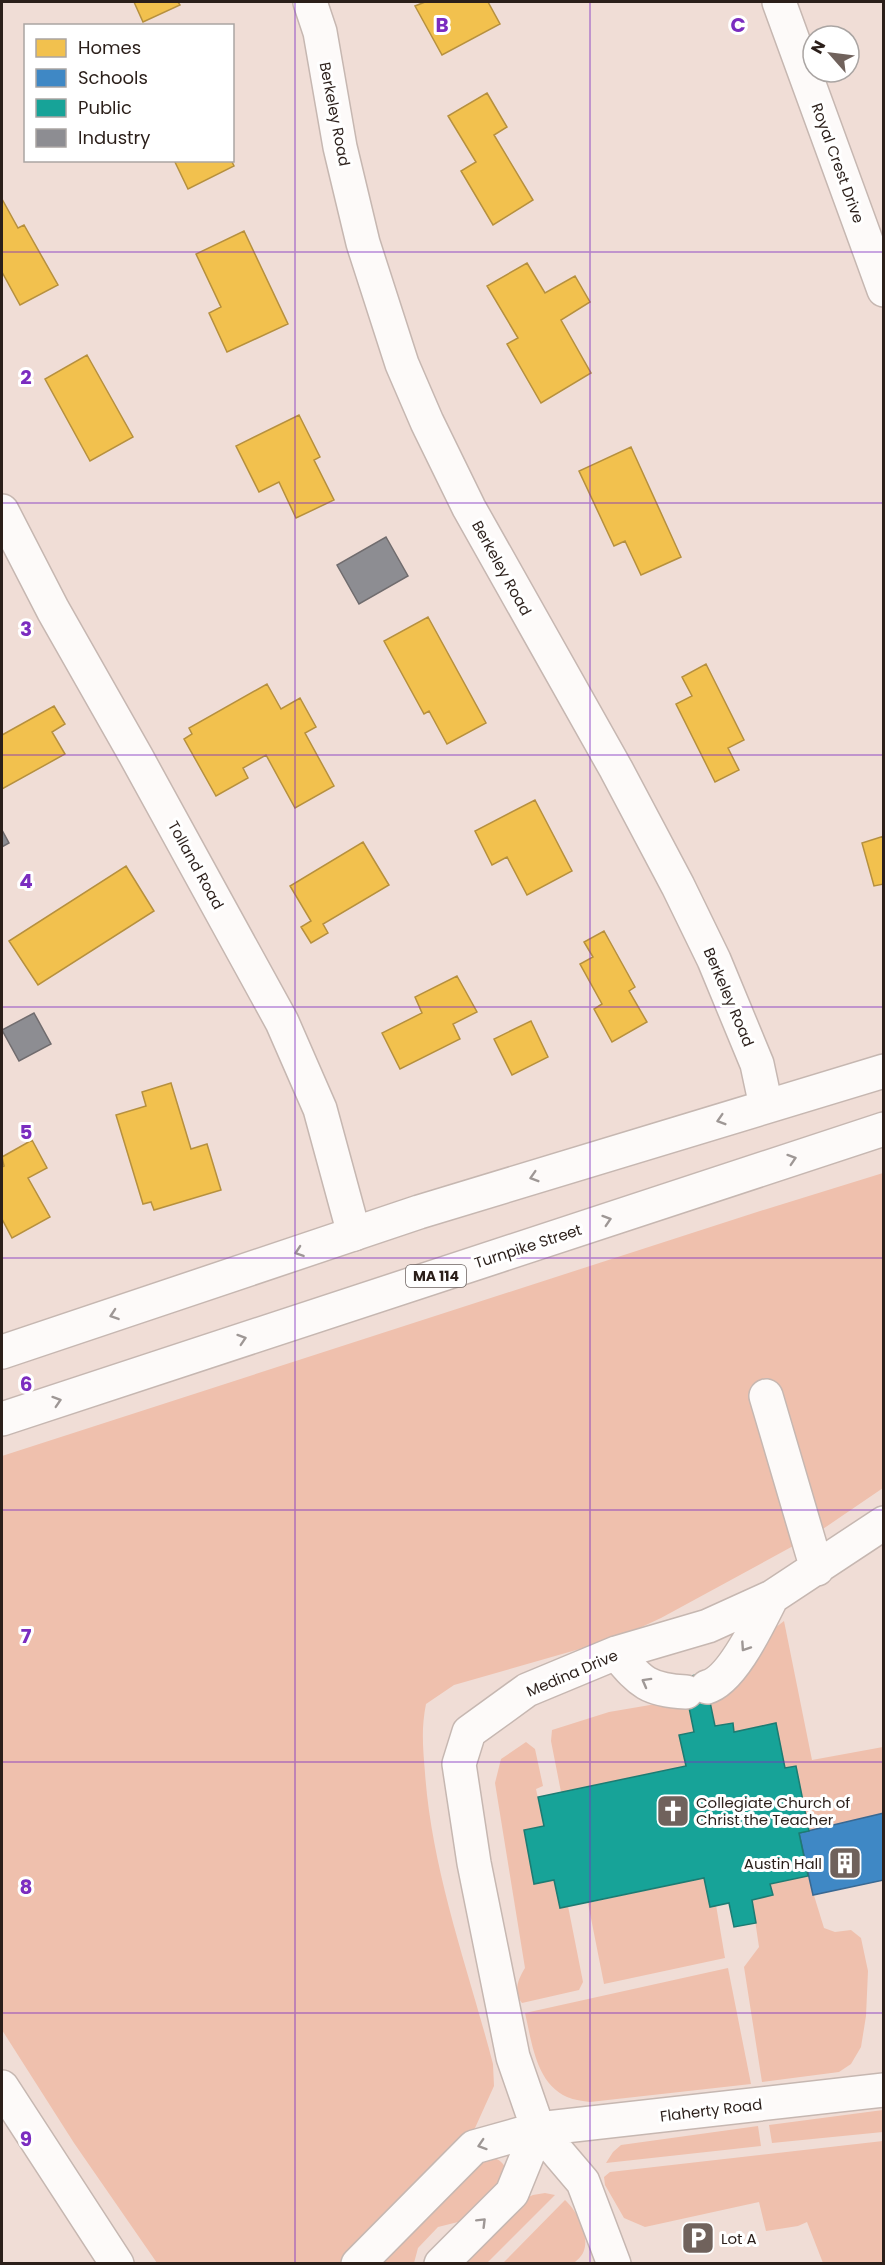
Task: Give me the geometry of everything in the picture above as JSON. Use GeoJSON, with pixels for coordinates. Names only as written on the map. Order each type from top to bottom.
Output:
{"type":"FeatureCollection","features":[{"type":"Feature","properties":{"kind":"main road","name":"Berkeley Road"},"geometry":{"type":"LineString","coordinates":[[310,2],[320,32],[340,147],[363,243],[402,363],[427,422],[469,508],[621,778],[714,960],[758,1064],[766,1106]]}},
{"type":"Feature","properties":{"kind":"main road","name":"Royal Crest Drive"},"geometry":{"type":"LineString","coordinates":[[779,2],[884,290]]}},
{"type":"Feature","properties":{"kind":"main road","name":"Tolland Road"},"geometry":{"type":"LineString","coordinates":[[2,511],[53,610],[138,758],[282,1022],[320,1109],[354,1234]]}},
{"type":"Feature","properties":{"kind":"main road"},"geometry":{"type":"LineString","coordinates":[[2,1352],[354,1234],[870,1075]]}},
{"type":"Feature","properties":{"kind":"main road","name":"Turnpike Street"},"geometry":{"type":"LineString","coordinates":[[2,1419],[884,1129]]}},
{"type":"Feature","properties":{"kind":"main road"},"geometry":{"type":"LineString","coordinates":[[766,1396],[817,1569]]}},
{"type":"Feature","properties":{"kind":"main road","name":"Medina Drive"},"geometry":{"type":"LineString","coordinates":[[538,2129],[513,2057],[497,1987],[474,1863],[459,1764],[469,1732],[527,1690],[616,1653],[708,1626],[772,1597],[884,1522]]}},
{"type":"Feature","properties":{"kind":"main road"},"geometry":{"type":"LineString","coordinates":[[616,1653],[639,1680],[662,1690],[697,1690],[713,1686],[749,1643],[772,1597]]}},
{"type":"Feature","properties":{"kind":"main road"},"geometry":{"type":"LineString","coordinates":[[2,2087],[117,2264]]}},
{"type":"Feature","properties":{"kind":"main road","name":"Flaherty Road"},"geometry":{"type":"LineString","coordinates":[[358,2264],[474,2147],[538,2129],[884,2090]]}},
{"type":"Feature","properties":{"kind":"main road"},"geometry":{"type":"LineString","coordinates":[[441,2264],[512,2193],[538,2129],[583,2182],[614,2264]]}},
{"type":"Feature","properties":{"kind":"shaded area"},"geometry":{"type":"Polygon","coordinates":[[[883,1173],[883,1488],[817,1533],[661,1618],[618,1638],[454,1685],[426,1704],[423,1730],[424,1755],[435,1847],[452,1920],[493,2064],[494,2086],[475,2128],[340,2263],[157,2263],[74,2143],[2,2030],[2,1456],[883,1173]]]}},
{"type":"Feature","properties":{"kind":"shaded area"},"geometry":{"type":"Polygon","coordinates":[[[784,1621],[812,1760],[883,1747],[883,1813],[809,1831],[796,1766],[785,1768],[776,1724],[734,1732],[733,1723],[715,1726],[710,1700],[767,1634],[784,1621]]]}},
{"type":"Feature","properties":{"kind":"shaded area"},"geometry":{"type":"Polygon","coordinates":[[[689,1703],[694,1732],[679,1735],[686,1766],[561,1792],[551,1741],[552,1730],[609,1712],[650,1705],[689,1703]]]}},
{"type":"Feature","properties":{"kind":"shaded area"},"geometry":{"type":"Polygon","coordinates":[[[526,1742],[535,1749],[543,1786],[536,1789],[544,1826],[524,1830],[534,1884],[554,1880],[560,1908],[568,1906],[583,1982],[579,1990],[522,2003],[519,1999],[518,1985],[525,1968],[495,1783],[501,1759],[526,1742]]]}},
{"type":"Feature","properties":{"kind":"shaded area"},"geometry":{"type":"Polygon","coordinates":[[[808,1876],[824,1928],[835,1932],[851,1930],[861,1938],[868,1971],[866,2016],[861,2047],[851,2064],[839,2072],[762,2082],[744,1967],[759,1947],[752,1900],[772,1895],[770,1884],[808,1876]]]}},
{"type":"Feature","properties":{"kind":"shaded area"},"geometry":{"type":"Polygon","coordinates":[[[704,1878],[710,1906],[716,1905],[725,1958],[604,1984],[588,1903],[704,1878]]]}},
{"type":"Feature","properties":{"kind":"shaded area"},"geometry":{"type":"Polygon","coordinates":[[[728,1968],[751,2084],[590,2102],[570,2098],[557,2091],[542,2072],[533,2049],[525,2013],[728,1968]]]}},
{"type":"Feature","properties":{"kind":"shaded area"},"geometry":{"type":"Polygon","coordinates":[[[883,2110],[883,2132],[772,2143],[769,2125],[883,2110]]]}},
{"type":"Feature","properties":{"kind":"shaded area"},"geometry":{"type":"Polygon","coordinates":[[[758,2126],[761,2146],[606,2163],[621,2145],[758,2126]]]}},
{"type":"Feature","properties":{"kind":"shaded area"},"geometry":{"type":"Polygon","coordinates":[[[883,2141],[883,2263],[823,2263],[807,2222],[798,2226],[766,2231],[759,2202],[645,2227],[624,2218],[605,2185],[604,2177],[610,2172],[883,2141]]]}},
{"type":"Feature","properties":{"kind":"shaded area"},"geometry":{"type":"Polygon","coordinates":[[[489,2156],[504,2165],[506,2172],[504,2181],[466,2220],[438,2227],[418,2248],[414,2263],[375,2264],[479,2158],[489,2156]]]}},
{"type":"Feature","properties":{"kind":"shaded area"},"geometry":{"type":"Polygon","coordinates":[[[545,2193],[555,2195],[487,2263],[459,2264],[522,2200],[545,2193]]]}},
{"type":"Feature","properties":{"kind":"shaded area"},"geometry":{"type":"Polygon","coordinates":[[[565,2200],[578,2217],[584,2232],[585,2246],[579,2258],[574,2263],[503,2263],[565,2200]]]}},
{"type":"Feature","properties":{"kind":"building: Homes"},"geometry":{"type":"Polygon","coordinates":[[[134,2],[178,2],[180,5],[143,22],[134,2]]]}},
{"type":"Feature","properties":{"kind":"building: Homes"},"geometry":{"type":"Polygon","coordinates":[[[425,2],[488,2],[500,24],[442,55],[415,6],[425,2]]]}},
{"type":"Feature","properties":{"kind":"building: Homes"},"geometry":{"type":"Polygon","coordinates":[[[487,93],[507,127],[494,135],[533,200],[493,225],[461,171],[476,162],[448,116],[487,93]]]}},
{"type":"Feature","properties":{"kind":"building: Homes"},"geometry":{"type":"Polygon","coordinates":[[[175,162],[232,162],[234,166],[188,189],[175,162]]]}},
{"type":"Feature","properties":{"kind":"building: Homes"},"geometry":{"type":"Polygon","coordinates":[[[2,199],[18,228],[24,225],[58,285],[20,305],[2,272],[2,199]]]}},
{"type":"Feature","properties":{"kind":"building: Homes"},"geometry":{"type":"Polygon","coordinates":[[[244,231],[288,324],[227,352],[209,313],[221,307],[196,254],[244,231]]]}},
{"type":"Feature","properties":{"kind":"building: Homes"},"geometry":{"type":"Polygon","coordinates":[[[527,263],[545,293],[575,276],[590,302],[561,320],[591,373],[541,403],[507,344],[518,338],[487,286],[527,263]]]}},
{"type":"Feature","properties":{"kind":"building: Homes"},"geometry":{"type":"Polygon","coordinates":[[[87,355],[133,437],[90,461],[45,379],[87,355]]]}},
{"type":"Feature","properties":{"kind":"building: Homes"},"geometry":{"type":"Polygon","coordinates":[[[299,415],[320,457],[314,460],[334,500],[296,518],[279,482],[259,492],[236,446],[299,415]]]}},
{"type":"Feature","properties":{"kind":"building: Homes"},"geometry":{"type":"Polygon","coordinates":[[[631,447],[681,557],[641,575],[625,541],[614,546],[579,471],[631,447]]]}},
{"type":"Feature","properties":{"kind":"building: Homes"},"geometry":{"type":"Polygon","coordinates":[[[428,617],[486,723],[447,744],[429,711],[424,714],[384,641],[428,617]]]}},
{"type":"Feature","properties":{"kind":"building: Homes"},"geometry":{"type":"Polygon","coordinates":[[[706,664],[744,740],[728,748],[739,770],[715,782],[676,704],[692,696],[682,677],[706,664]]]}},
{"type":"Feature","properties":{"kind":"building: Homes"},"geometry":{"type":"Polygon","coordinates":[[[267,684],[281,709],[300,698],[316,727],[305,733],[334,786],[295,808],[266,755],[243,768],[248,778],[216,796],[184,739],[192,734],[189,728],[267,684]]]}},
{"type":"Feature","properties":{"kind":"building: Homes"},"geometry":{"type":"Polygon","coordinates":[[[54,706],[65,724],[52,732],[65,754],[2,789],[2,735],[54,706]]]}},
{"type":"Feature","properties":{"kind":"building: Homes"},"geometry":{"type":"Polygon","coordinates":[[[535,800],[572,871],[527,895],[507,857],[492,865],[475,831],[535,800]]]}},
{"type":"Feature","properties":{"kind":"building: Homes"},"geometry":{"type":"Polygon","coordinates":[[[884,836],[884,884],[874,886],[862,843],[884,836]]]}},
{"type":"Feature","properties":{"kind":"building: Homes"},"geometry":{"type":"Polygon","coordinates":[[[363,842],[389,885],[323,924],[328,933],[311,943],[301,927],[311,921],[290,886],[363,842]]]}},
{"type":"Feature","properties":{"kind":"building: Homes"},"geometry":{"type":"Polygon","coordinates":[[[126,866],[154,911],[38,985],[9,941],[126,866]]]}},
{"type":"Feature","properties":{"kind":"building: Homes"},"geometry":{"type":"Polygon","coordinates":[[[604,931],[635,987],[629,991],[647,1022],[612,1042],[594,1009],[602,1004],[580,964],[593,957],[584,942],[604,931]]]}},
{"type":"Feature","properties":{"kind":"building: Homes"},"geometry":{"type":"Polygon","coordinates":[[[457,976],[477,1012],[453,1024],[460,1039],[400,1069],[382,1033],[422,1013],[415,997],[457,976]]]}},
{"type":"Feature","properties":{"kind":"building: Homes"},"geometry":{"type":"Polygon","coordinates":[[[531,1021],[548,1057],[512,1075],[494,1039],[531,1021]]]}},
{"type":"Feature","properties":{"kind":"building: Homes"},"geometry":{"type":"Polygon","coordinates":[[[171,1083],[191,1149],[207,1144],[221,1190],[154,1210],[151,1202],[143,1204],[116,1115],[146,1106],[142,1092],[171,1083]]]}},
{"type":"Feature","properties":{"kind":"building: Homes"},"geometry":{"type":"Polygon","coordinates":[[[32,1140],[47,1168],[28,1178],[50,1217],[12,1238],[2,1219],[2,1167],[4,1166],[2,1157],[32,1140]]]}},
{"type":"Feature","properties":{"kind":"building: Schools","name":"Austin Hall"},"geometry":{"type":"Polygon","coordinates":[[[884,1813],[884,1880],[813,1895],[799,1833],[884,1813]]]}},
{"type":"Feature","properties":{"kind":"building: Public","name":"Collegiate Church of Christ the Teacher"},"geometry":{"type":"Polygon","coordinates":[[[704,1673],[715,1726],[733,1723],[734,1732],[776,1723],[785,1768],[796,1766],[809,1831],[799,1833],[808,1876],[770,1884],[773,1895],[752,1900],[756,1923],[734,1927],[729,1903],[710,1907],[704,1878],[560,1908],[554,1880],[534,1884],[524,1830],[544,1826],[538,1797],[686,1766],[679,1735],[694,1732],[683,1678],[704,1673]]]}},
{"type":"Feature","properties":{"kind":"building: Industry"},"geometry":{"type":"Polygon","coordinates":[[[386,537],[408,576],[359,604],[337,565],[386,537]]]}},
{"type":"Feature","properties":{"kind":"building: Industry"},"geometry":{"type":"Polygon","coordinates":[[[2,830],[9,843],[2,847],[2,830]]]}},
{"type":"Feature","properties":{"kind":"building: Industry"},"geometry":{"type":"Polygon","coordinates":[[[34,1013],[51,1044],[19,1061],[2,1030],[34,1013]]]}},
{"type":"Feature","properties":{"kind":"place","name":"Collegiate Church of Christ the Teacher"},"geometry":{"type":"Point","coordinates":[673,1811]}},
{"type":"Feature","properties":{"kind":"place","name":"Austin Hall"},"geometry":{"type":"Point","coordinates":[845,1863]}},
{"type":"Feature","properties":{"kind":"place","name":"Lot A"},"geometry":{"type":"Point","coordinates":[698,2238]}}]}
